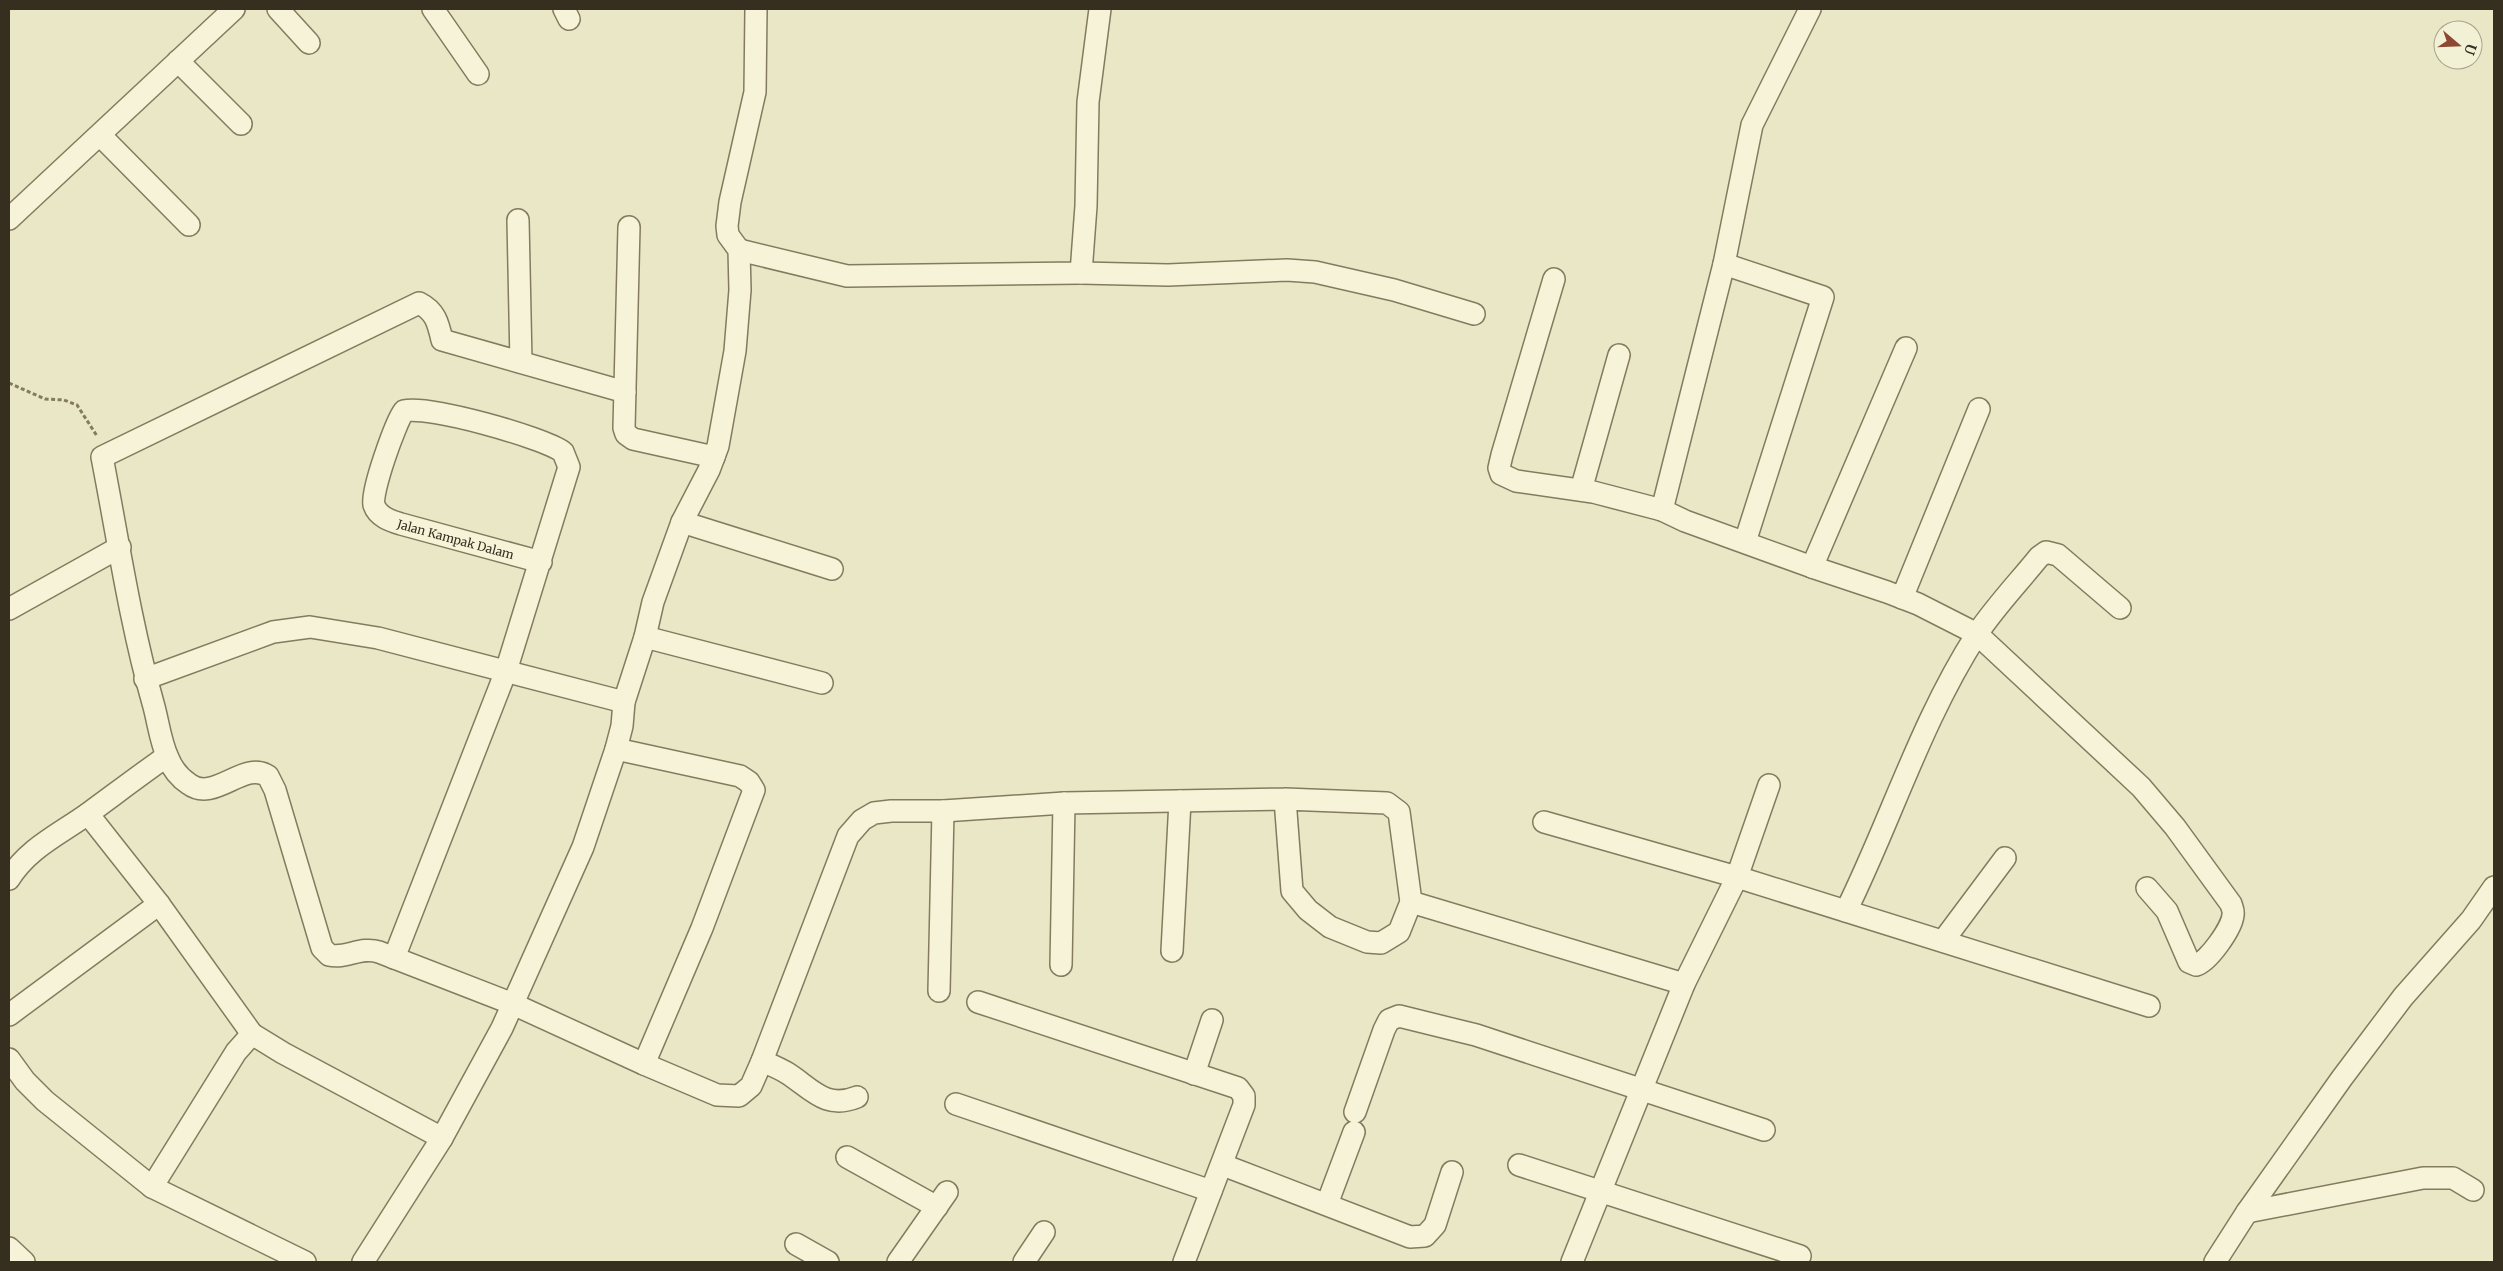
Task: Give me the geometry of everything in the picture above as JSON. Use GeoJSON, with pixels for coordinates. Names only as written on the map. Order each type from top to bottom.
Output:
{"type":"FeatureCollection","features":[{"type":"Feature","properties":{"kind":"street"},"geometry":{"type":"LineString","coordinates":[[9,219],[234,9]]}},
{"type":"Feature","properties":{"kind":"street"},"geometry":{"type":"LineString","coordinates":[[278,9],[309,43]]}},
{"type":"Feature","properties":{"kind":"street"},"geometry":{"type":"LineString","coordinates":[[433,9],[478,74]]}},
{"type":"Feature","properties":{"kind":"street"},"geometry":{"type":"LineString","coordinates":[[363,1262],[442,1138],[513,1004],[583,847],[616,749],[622,726],[624,702],[645,637],[653,602],[682,522],[710,470],[735,351],[740,290],[739,250],[728,235],[727,226],[730,202],[755,92],[756,9]]}},
{"type":"Feature","properties":{"kind":"street"},"geometry":{"type":"LineString","coordinates":[[1082,274],[1086,206],[1088,102],[1100,9]]}},
{"type":"Feature","properties":{"kind":"street"},"geometry":{"type":"LineString","coordinates":[[1662,510],[1724,264],[1752,126],[1810,9]]}},
{"type":"Feature","properties":{"kind":"street"},"geometry":{"type":"LineString","coordinates":[[178,61],[241,124]]}},
{"type":"Feature","properties":{"kind":"street"},"geometry":{"type":"LineString","coordinates":[[100,135],[189,225]]}},
{"type":"Feature","properties":{"kind":"street"},"geometry":{"type":"LineString","coordinates":[[518,220],[521,362]]}},
{"type":"Feature","properties":{"kind":"street"},"geometry":{"type":"LineString","coordinates":[[629,227],[624,428],[626,434],[633,438],[714,457]]}},
{"type":"Feature","properties":{"kind":"street"},"geometry":{"type":"LineString","coordinates":[[739,250],[847,276],[1168,275],[1287,270],[1315,272],[1394,290],[1474,314]]}},
{"type":"Feature","properties":{"kind":"street"},"geometry":{"type":"LineString","coordinates":[[1724,264],[1823,297],[1745,542]]}},
{"type":"Feature","properties":{"kind":"street"},"geometry":{"type":"LineString","coordinates":[[1554,279],[1502,455],[1499,472],[1505,478],[1516,481],[1581,490],[1662,510],[1812,567],[1902,598],[1977,634],[2141,787],[2175,827],[2231,904],[2233,910],[2232,921],[2217,946],[2203,962],[2196,965],[2189,962],[2168,911],[2147,888]]}},
{"type":"Feature","properties":{"kind":"street"},"geometry":{"type":"LineString","coordinates":[[625,392],[442,340],[439,327],[430,308],[419,303],[102,457],[145,678],[167,756],[182,778],[189,785],[198,788],[226,783],[251,773],[258,772],[268,776],[275,790],[322,948],[332,956],[366,949],[394,958],[513,1004],[717,1095],[730,1097],[745,1093],[751,1086],[848,836],[854,826],[874,813],[943,811],[1064,803],[1285,799],[1378,802],[1393,806],[1399,812],[1411,902],[1399,932],[1381,942],[1354,938],[1330,927],[1308,910],[1292,891],[1290,883],[1285,799]]}},
{"type":"Feature","properties":{"kind":"street"},"geometry":{"type":"LineString","coordinates":[[1812,567],[1906,348]]}},
{"type":"Feature","properties":{"kind":"street"},"geometry":{"type":"LineString","coordinates":[[1581,490],[1619,354]]}},
{"type":"Feature","properties":{"kind":"street","name":"Jalan Kampak Dalam"},"geometry":{"type":"LineString","coordinates":[[422,409],[457,417],[545,443],[563,452],[569,467],[541,562],[389,520],[375,508],[374,493],[388,446],[399,417],[404,411],[422,409]]}},
{"type":"Feature","properties":{"kind":"street"},"geometry":{"type":"LineString","coordinates":[[1902,598],[1979,409]]}},
{"type":"Feature","properties":{"kind":"street"},"geometry":{"type":"LineString","coordinates":[[682,522],[832,569]]}},
{"type":"Feature","properties":{"kind":"street"},"geometry":{"type":"LineString","coordinates":[[9,610],[120,547]]}},
{"type":"Feature","properties":{"kind":"street"},"geometry":{"type":"LineString","coordinates":[[1846,911],[1874,855],[1900,785],[1926,726],[1977,634],[2046,552],[2058,555],[2120,608]]}},
{"type":"Feature","properties":{"kind":"street"},"geometry":{"type":"LineString","coordinates":[[394,958],[506,671],[541,562]]}},
{"type":"Feature","properties":{"kind":"street"},"geometry":{"type":"LineString","coordinates":[[145,678],[273,632],[310,627],[378,638],[624,702]]}},
{"type":"Feature","properties":{"kind":"street"},"geometry":{"type":"LineString","coordinates":[[645,637],[822,683]]}},
{"type":"Feature","properties":{"kind":"street"},"geometry":{"type":"LineString","coordinates":[[616,749],[740,776],[749,782],[754,790],[702,928],[644,1064]]}},
{"type":"Feature","properties":{"kind":"street"},"geometry":{"type":"LineString","coordinates":[[9,879],[15,869],[38,846],[88,814],[167,756]]}},
{"type":"Feature","properties":{"kind":"street"},"geometry":{"type":"LineString","coordinates":[[1572,1262],[1602,1192],[1641,1088],[1684,984],[1737,877],[1769,785]]}},
{"type":"Feature","properties":{"kind":"street"},"geometry":{"type":"LineString","coordinates":[[1172,951],[1180,801]]}},
{"type":"Feature","properties":{"kind":"street"},"geometry":{"type":"LineString","coordinates":[[1061,965],[1064,803]]}},
{"type":"Feature","properties":{"kind":"street"},"geometry":{"type":"LineString","coordinates":[[939,991],[943,811]]}},
{"type":"Feature","properties":{"kind":"street"},"geometry":{"type":"LineString","coordinates":[[88,814],[159,904],[252,1034],[283,1053],[442,1138]]}},
{"type":"Feature","properties":{"kind":"street"},"geometry":{"type":"LineString","coordinates":[[1544,822],[1737,877],[2149,1006]]}},
{"type":"Feature","properties":{"kind":"street"},"geometry":{"type":"LineString","coordinates":[[1943,942],[2005,858]]}},
{"type":"Feature","properties":{"kind":"street"},"geometry":{"type":"LineString","coordinates":[[2214,1262],[2247,1212],[2397,1004],[2471,920],[2494,887]]}},
{"type":"Feature","properties":{"kind":"street"},"geometry":{"type":"LineString","coordinates":[[1411,902],[1684,984]]}},
{"type":"Feature","properties":{"kind":"street"},"geometry":{"type":"LineString","coordinates":[[9,1015],[159,904]]}},
{"type":"Feature","properties":{"kind":"street"},"geometry":{"type":"LineString","coordinates":[[978,1002],[1238,1088],[1244,1096],[1244,1105],[1184,1262]]}},
{"type":"Feature","properties":{"kind":"street"},"geometry":{"type":"LineString","coordinates":[[1327,1204],[1384,1030],[1388,1020],[1399,1016],[1476,1035],[1764,1130]]}},
{"type":"Feature","properties":{"kind":"street"},"geometry":{"type":"LineString","coordinates":[[1194,1074],[1212,1020]]}},
{"type":"Feature","properties":{"kind":"street"},"geometry":{"type":"LineString","coordinates":[[152,1187],[236,1052],[252,1034]]}},
{"type":"Feature","properties":{"kind":"street"},"geometry":{"type":"LineString","coordinates":[[9,1059],[25,1081],[45,1101],[152,1187],[305,1262]]}},
{"type":"Feature","properties":{"kind":"street"},"geometry":{"type":"LineString","coordinates":[[762,1061],[780,1068],[799,1083],[834,1102],[844,1102],[856,1097]]}},
{"type":"Feature","properties":{"kind":"street"},"geometry":{"type":"LineString","coordinates":[[956,1104],[1211,1191]]}},
{"type":"Feature","properties":{"kind":"street"},"geometry":{"type":"LineString","coordinates":[[848,1157],[942,1199],[898,1262]]}},
{"type":"Feature","properties":{"kind":"street"},"geometry":{"type":"LineString","coordinates":[[1222,1165],[1410,1237],[1425,1236],[1435,1226],[1452,1172]]}},
{"type":"Feature","properties":{"kind":"street"},"geometry":{"type":"LineString","coordinates":[[1520,1165],[1800,1256]]}},
{"type":"Feature","properties":{"kind":"street"},"geometry":{"type":"LineString","coordinates":[[2247,1212],[2422,1178],[2453,1178],[2472,1190]]}},
{"type":"Feature","properties":{"kind":"street"},"geometry":{"type":"LineString","coordinates":[[1024,1262],[1044,1232]]}},
{"type":"Feature","properties":{"kind":"street"},"geometry":{"type":"LineString","coordinates":[[796,1244],[828,1262]]}},
{"type":"Feature","properties":{"kind":"street"},"geometry":{"type":"LineString","coordinates":[[9,1248],[24,1262]]}},
{"type":"Feature","properties":{"kind":"path"},"geometry":{"type":"LineString","coordinates":[[9,383],[45,398],[64,400],[77,405],[98,438],[102,457]]}}]}
